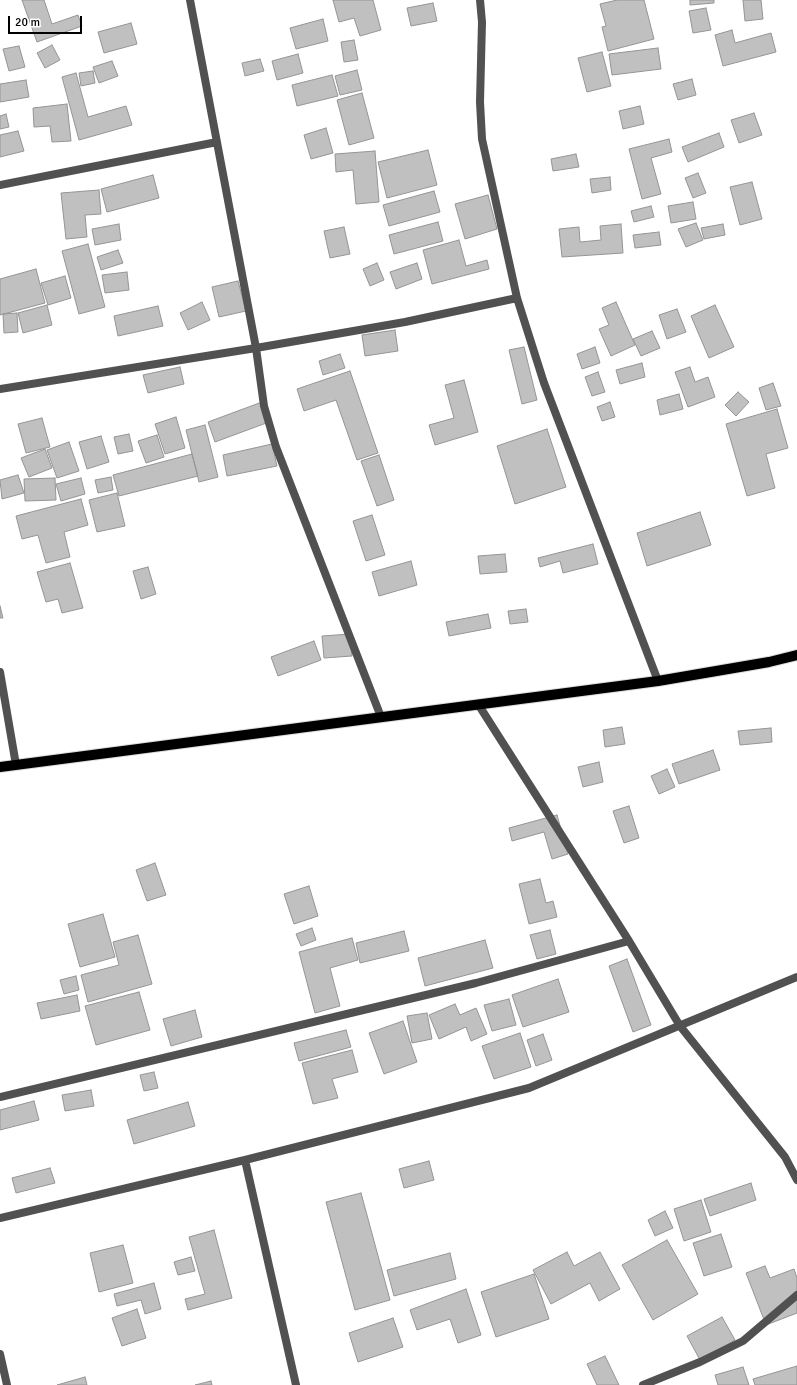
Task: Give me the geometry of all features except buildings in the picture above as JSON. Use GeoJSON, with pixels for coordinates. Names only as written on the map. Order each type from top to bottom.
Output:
{"type":"FeatureCollection","features":[{"type":"Feature","properties":{"kind":"main road"},"geometry":{"type":"LineString","coordinates":[[0,767],[658,681],[768,662],[797,655]]}},
{"type":"Feature","properties":{"kind":"street"},"geometry":{"type":"LineString","coordinates":[[190,0],[256,348],[264,406],[276,447],[381,717]]}},
{"type":"Feature","properties":{"kind":"street"},"geometry":{"type":"LineString","coordinates":[[480,0],[482,22],[480,102],[482,139],[517,298],[544,383],[658,681]]}},
{"type":"Feature","properties":{"kind":"street"},"geometry":{"type":"LineString","coordinates":[[0,185],[217,142]]}},
{"type":"Feature","properties":{"kind":"street"},"geometry":{"type":"LineString","coordinates":[[0,389],[256,348],[405,322],[517,298]]}},
{"type":"Feature","properties":{"kind":"street"},"geometry":{"type":"LineString","coordinates":[[0,672],[16,764]]}},
{"type":"Feature","properties":{"kind":"street"},"geometry":{"type":"LineString","coordinates":[[478,704],[629,941],[680,1026],[785,1157],[797,1180]]}},
{"type":"Feature","properties":{"kind":"street"},"geometry":{"type":"LineString","coordinates":[[0,1097],[468,985],[629,941]]}},
{"type":"Feature","properties":{"kind":"street"},"geometry":{"type":"LineString","coordinates":[[0,1218],[245,1160],[529,1088],[797,977]]}},
{"type":"Feature","properties":{"kind":"street"},"geometry":{"type":"LineString","coordinates":[[245,1160],[296,1385]]}},
{"type":"Feature","properties":{"kind":"street"},"geometry":{"type":"LineString","coordinates":[[643,1385],[700,1362],[743,1341],[797,1296]]}},
{"type":"Feature","properties":{"kind":"street"},"geometry":{"type":"LineString","coordinates":[[0,1354],[7,1385]]}}]}
